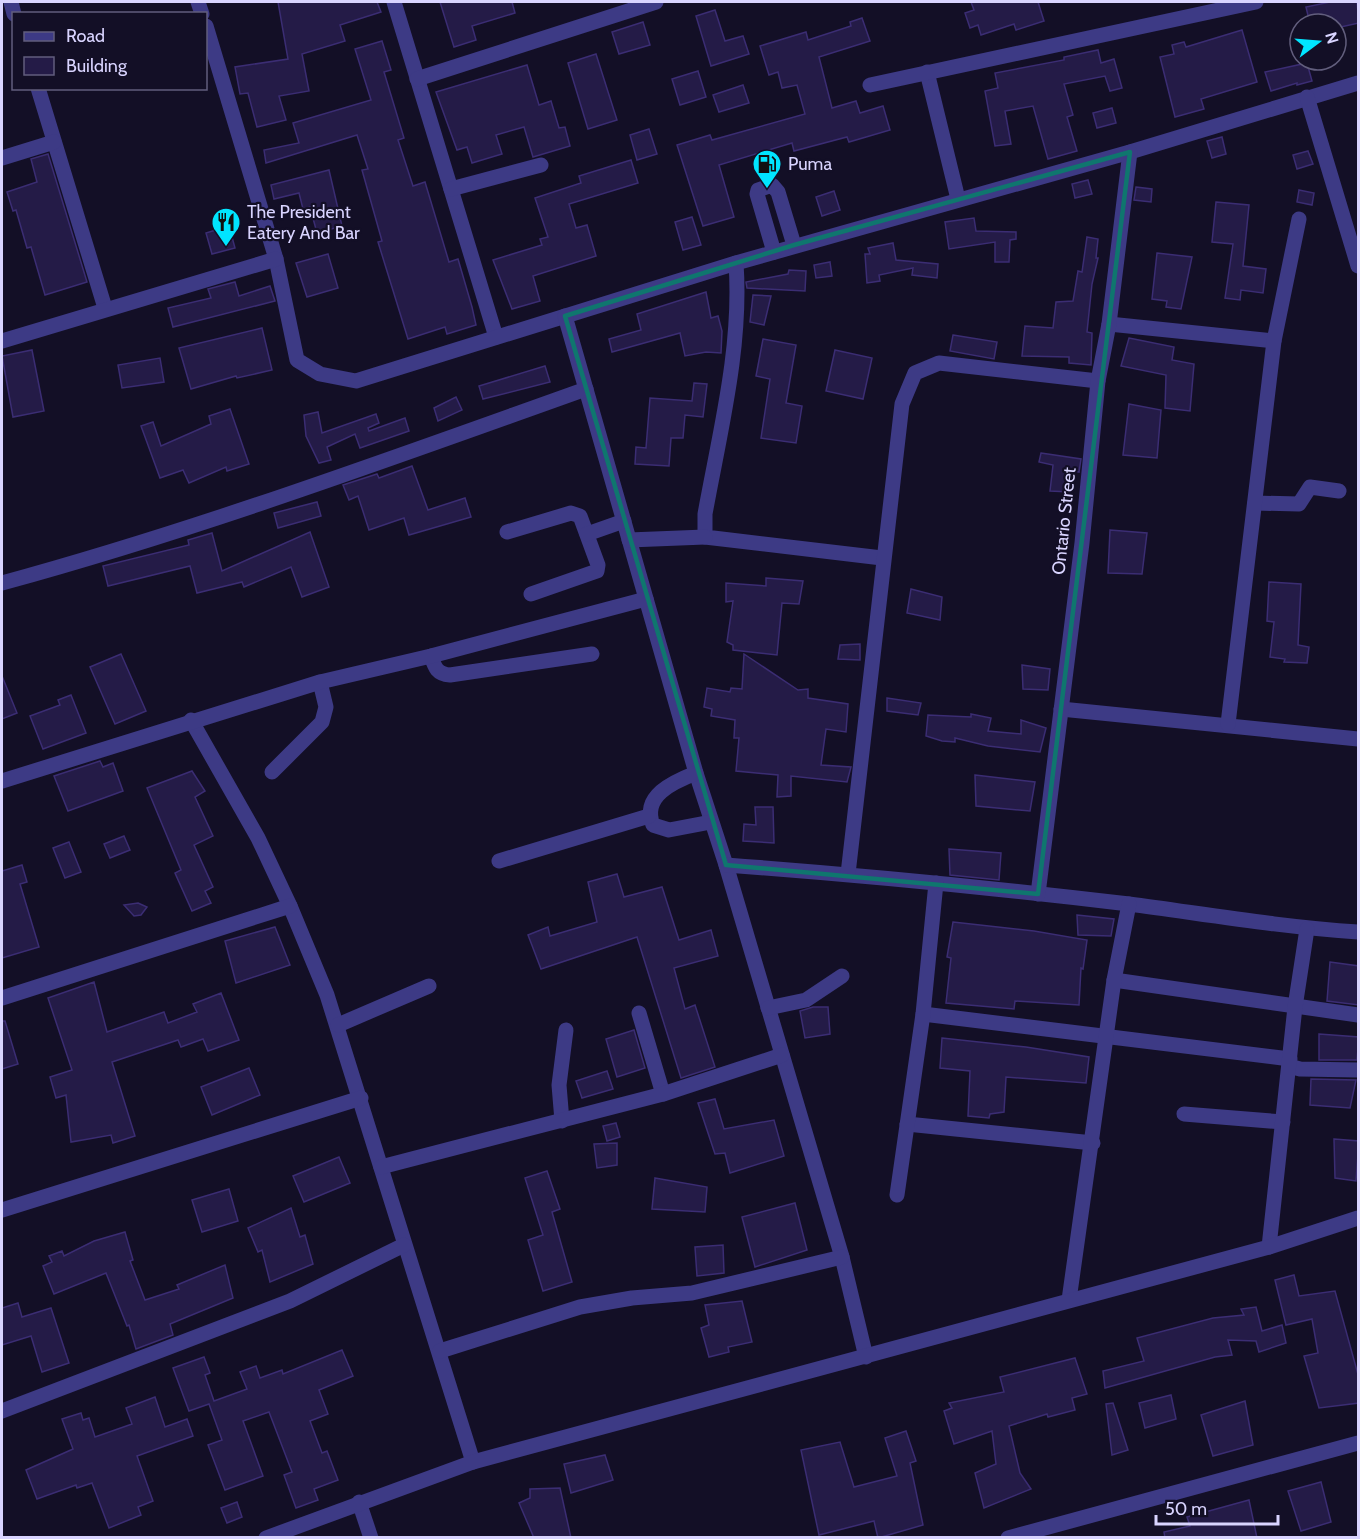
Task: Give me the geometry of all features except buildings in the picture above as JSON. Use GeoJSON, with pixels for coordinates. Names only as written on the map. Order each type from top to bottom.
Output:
{"type":"FeatureCollection","features":[{"type":"Feature","properties":{"kind":"street"},"geometry":{"type":"LineString","coordinates":[[394,2],[496,337]]}},
{"type":"Feature","properties":{"kind":"street"},"geometry":{"type":"LineString","coordinates":[[417,79],[656,2]]}},
{"type":"Feature","properties":{"kind":"street"},"geometry":{"type":"LineString","coordinates":[[870,84],[1256,2]]}},
{"type":"Feature","properties":{"kind":"street"},"geometry":{"type":"LineString","coordinates":[[207,29],[276,259],[297,360],[320,374],[356,381],[736,262],[1130,152],[1359,83]]}},
{"type":"Feature","properties":{"kind":"street"},"geometry":{"type":"LineString","coordinates":[[927,72],[958,199]]}},
{"type":"Feature","properties":{"kind":"street"},"geometry":{"type":"LineString","coordinates":[[39,90],[105,309]]}},
{"type":"Feature","properties":{"kind":"street"},"geometry":{"type":"LineString","coordinates":[[1307,97],[1359,266]]}},
{"type":"Feature","properties":{"kind":"street"},"geometry":{"type":"LineString","coordinates":[[2,158],[54,142]]}},
{"type":"Feature","properties":{"kind":"street","name":"Ontario Street"},"geometry":{"type":"LineString","coordinates":[[1038,894],[1062,709],[1098,381],[1108,324],[1130,152]]}},
{"type":"Feature","properties":{"kind":"street"},"geometry":{"type":"LineString","coordinates":[[451,189],[541,165]]}},
{"type":"Feature","properties":{"kind":"street"},"geometry":{"type":"LineString","coordinates":[[774,252],[757,194],[758,190],[772,185],[778,192],[794,245]]}},
{"type":"Feature","properties":{"kind":"street"},"geometry":{"type":"LineString","coordinates":[[1228,724],[1274,341],[1299,219]]}},
{"type":"Feature","properties":{"kind":"street"},"geometry":{"type":"LineString","coordinates":[[2,341],[276,259]]}},
{"type":"Feature","properties":{"kind":"street"},"geometry":{"type":"LineString","coordinates":[[705,537],[705,514],[736,335],[739,299],[736,262]]}},
{"type":"Feature","properties":{"kind":"street"},"geometry":{"type":"LineString","coordinates":[[565,316],[696,773],[726,866],[842,1257],[866,1357]]}},
{"type":"Feature","properties":{"kind":"street"},"geometry":{"type":"LineString","coordinates":[[1108,324],[1274,341]]}},
{"type":"Feature","properties":{"kind":"street"},"geometry":{"type":"LineString","coordinates":[[848,874],[882,558],[902,404],[915,373],[939,363],[1098,381]]}},
{"type":"Feature","properties":{"kind":"street"},"geometry":{"type":"LineString","coordinates":[[2,583],[91,559],[238,513],[586,389]]}},
{"type":"Feature","properties":{"kind":"street"},"geometry":{"type":"LineString","coordinates":[[1255,502],[1294,505],[1302,502],[1310,487],[1339,490]]}},
{"type":"Feature","properties":{"kind":"street"},"geometry":{"type":"LineString","coordinates":[[507,532],[576,513],[587,534],[598,565],[597,571],[531,594]]}},
{"type":"Feature","properties":{"kind":"street"},"geometry":{"type":"LineString","coordinates":[[587,534],[624,520]]}},
{"type":"Feature","properties":{"kind":"street"},"geometry":{"type":"LineString","coordinates":[[629,540],[705,537],[882,558]]}},
{"type":"Feature","properties":{"kind":"street"},"geometry":{"type":"LineString","coordinates":[[2,781],[190,720],[320,682],[431,656],[646,599]]}},
{"type":"Feature","properties":{"kind":"street"},"geometry":{"type":"LineString","coordinates":[[431,656],[436,670],[442,675],[450,675],[592,654]]}},
{"type":"Feature","properties":{"kind":"street"},"geometry":{"type":"LineString","coordinates":[[272,772],[322,722],[326,707],[320,682]]}},
{"type":"Feature","properties":{"kind":"street"},"geometry":{"type":"LineString","coordinates":[[1062,709],[1359,739]]}},
{"type":"Feature","properties":{"kind":"street"},"geometry":{"type":"LineString","coordinates":[[190,720],[258,838],[290,906],[338,1025],[404,1245],[440,1351],[473,1462]]}},
{"type":"Feature","properties":{"kind":"street"},"geometry":{"type":"LineString","coordinates":[[696,773],[663,789],[652,803],[649,816],[653,825],[669,830],[711,822]]}},
{"type":"Feature","properties":{"kind":"street"},"geometry":{"type":"LineString","coordinates":[[499,861],[649,816]]}},
{"type":"Feature","properties":{"kind":"street"},"geometry":{"type":"LineString","coordinates":[[726,866],[848,874],[936,883],[1129,904],[1307,929],[1359,932]]}},
{"type":"Feature","properties":{"kind":"street"},"geometry":{"type":"LineString","coordinates":[[897,1196],[923,1014],[936,883]]}},
{"type":"Feature","properties":{"kind":"street"},"geometry":{"type":"LineString","coordinates":[[1069,1300],[1093,1143],[1114,980],[1129,904]]}},
{"type":"Feature","properties":{"kind":"street"},"geometry":{"type":"LineString","coordinates":[[2,998],[290,906]]}},
{"type":"Feature","properties":{"kind":"street"},"geometry":{"type":"LineString","coordinates":[[1269,1247],[1295,1007],[1307,929]]}},
{"type":"Feature","properties":{"kind":"street"},"geometry":{"type":"LineString","coordinates":[[768,1008],[806,1000],[842,976]]}},
{"type":"Feature","properties":{"kind":"street"},"geometry":{"type":"LineString","coordinates":[[1114,980],[1359,1015]]}},
{"type":"Feature","properties":{"kind":"street"},"geometry":{"type":"LineString","coordinates":[[338,1025],[429,986]]}},
{"type":"Feature","properties":{"kind":"street"},"geometry":{"type":"LineString","coordinates":[[639,1013],[663,1094]]}},
{"type":"Feature","properties":{"kind":"street"},"geometry":{"type":"LineString","coordinates":[[923,1014],[1107,1035],[1289,1062],[1300,1069],[1359,1070]]}},
{"type":"Feature","properties":{"kind":"street"},"geometry":{"type":"LineString","coordinates":[[562,1121],[559,1085],[566,1030]]}},
{"type":"Feature","properties":{"kind":"street"},"geometry":{"type":"LineString","coordinates":[[381,1167],[663,1094],[782,1055]]}},
{"type":"Feature","properties":{"kind":"street"},"geometry":{"type":"LineString","coordinates":[[2,1210],[361,1098]]}},
{"type":"Feature","properties":{"kind":"street"},"geometry":{"type":"LineString","coordinates":[[1184,1114],[1283,1122]]}},
{"type":"Feature","properties":{"kind":"street"},"geometry":{"type":"LineString","coordinates":[[907,1124],[1093,1143]]}},
{"type":"Feature","properties":{"kind":"street"},"geometry":{"type":"LineString","coordinates":[[266,1538],[473,1462],[658,1410],[866,1357],[1269,1247],[1359,1218]]}},
{"type":"Feature","properties":{"kind":"street"},"geometry":{"type":"LineString","coordinates":[[2,1412],[290,1301],[404,1245]]}},
{"type":"Feature","properties":{"kind":"street"},"geometry":{"type":"LineString","coordinates":[[440,1351],[580,1307],[632,1298],[692,1293],[842,1257]]}},
{"type":"Feature","properties":{"kind":"street"},"geometry":{"type":"LineString","coordinates":[[1008,1538],[1359,1443]]}},
{"type":"Feature","properties":{"kind":"street"},"geometry":{"type":"LineString","coordinates":[[359,1502],[370,1538]]}},
{"type":"Feature","properties":{"kind":"highlighted area"},"geometry":{"type":"Polygon","coordinates":[[[1130,152],[1038,894],[726,865],[565,316],[794,245],[1130,152]]]}},
{"type":"Feature","properties":{"kind":"place","name":"Puma"},"geometry":{"type":"Point","coordinates":[767,190]}},
{"type":"Feature","properties":{"kind":"place","name":"The President Eatery And Bar"},"geometry":{"type":"Point","coordinates":[226,248]}}]}
